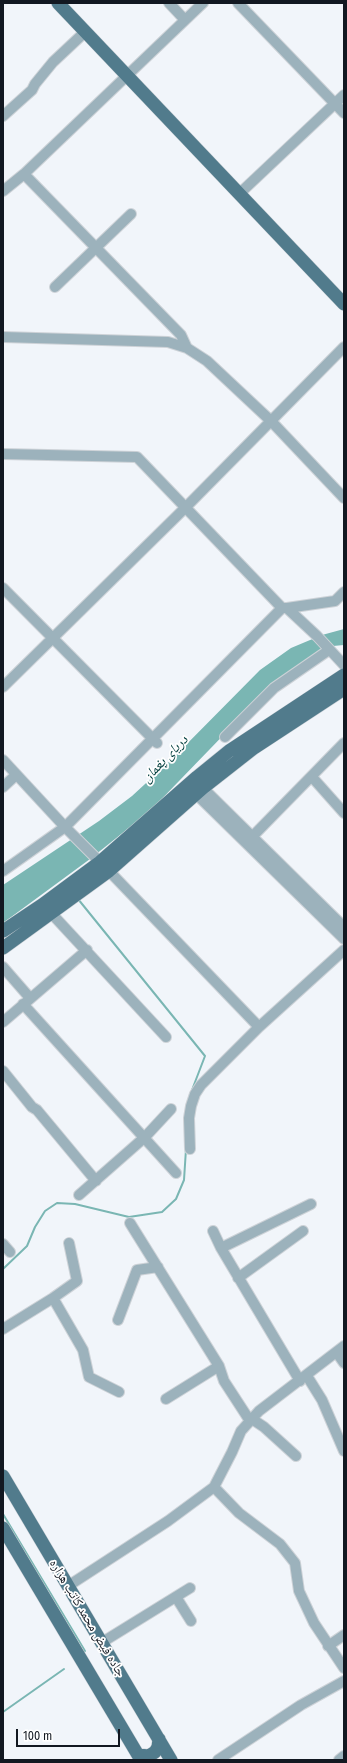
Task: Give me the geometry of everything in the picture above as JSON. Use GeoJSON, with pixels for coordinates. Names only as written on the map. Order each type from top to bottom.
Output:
{"type":"FeatureCollection","features":[{"type":"Feature","properties":{"kind":"main road"},"geometry":{"type":"LineString","coordinates":[[58,3],[344,304]]}},
{"type":"Feature","properties":{"kind":"main road"},"geometry":{"type":"LineString","coordinates":[[3,948],[52,914],[196,777],[229,751],[344,675]]}},
{"type":"Feature","properties":{"kind":"main road"},"geometry":{"type":"LineString","coordinates":[[3,931],[104,866],[254,748],[344,689]]}},
{"type":"Feature","properties":{"kind":"main road","name":"جاده فیض محمد کاتب هزاره"},"geometry":{"type":"LineString","coordinates":[[3,1476],[171,1760]]}},
{"type":"Feature","properties":{"kind":"main road"},"geometry":{"type":"LineString","coordinates":[[3,1528],[140,1757],[149,1756],[155,1752],[158,1747],[159,1739]]}},
{"type":"Feature","properties":{"kind":"street"},"geometry":{"type":"LineString","coordinates":[[169,3],[184,20]]}},
{"type":"Feature","properties":{"kind":"street"},"geometry":{"type":"LineString","coordinates":[[3,191],[24,174],[203,3]]}},
{"type":"Feature","properties":{"kind":"street"},"geometry":{"type":"LineString","coordinates":[[238,3],[344,113]]}},
{"type":"Feature","properties":{"kind":"street"},"geometry":{"type":"LineString","coordinates":[[3,116],[32,90],[53,62],[85,32]]}},
{"type":"Feature","properties":{"kind":"street"},"geometry":{"type":"LineString","coordinates":[[239,194],[344,95]]}},
{"type":"Feature","properties":{"kind":"street"},"geometry":{"type":"LineString","coordinates":[[24,174],[181,335],[187,348]]}},
{"type":"Feature","properties":{"kind":"street"},"geometry":{"type":"LineString","coordinates":[[55,287],[131,214]]}},
{"type":"Feature","properties":{"kind":"street"},"geometry":{"type":"LineString","coordinates":[[3,338],[168,342],[187,348],[207,361],[272,421],[344,498]]}},
{"type":"Feature","properties":{"kind":"street"},"geometry":{"type":"LineString","coordinates":[[3,687],[272,421],[344,347]]}},
{"type":"Feature","properties":{"kind":"street"},"geometry":{"type":"LineString","coordinates":[[3,454],[137,457],[184,508],[285,608],[317,636],[344,665]]}},
{"type":"Feature","properties":{"kind":"street"},"geometry":{"type":"LineString","coordinates":[[3,588],[154,741]]}},
{"type":"Feature","properties":{"kind":"street"},"geometry":{"type":"LineString","coordinates":[[3,871],[65,827],[154,741],[285,608],[335,601],[344,592]]}},
{"type":"Feature","properties":{"kind":"street"},"geometry":{"type":"LineString","coordinates":[[225,737],[274,688],[329,650]]}},
{"type":"Feature","properties":{"kind":"street"},"geometry":{"type":"LineString","coordinates":[[250,839],[344,744]]}},
{"type":"Feature","properties":{"kind":"street"},"geometry":{"type":"LineString","coordinates":[[3,760],[65,827],[259,1027]]}},
{"type":"Feature","properties":{"kind":"street"},"geometry":{"type":"LineString","coordinates":[[3,787],[16,775]]}},
{"type":"Feature","properties":{"kind":"street"},"geometry":{"type":"LineString","coordinates":[[312,777],[344,813]]}},
{"type":"Feature","properties":{"kind":"street"},"geometry":{"type":"LineString","coordinates":[[200,791],[344,927]]}},
{"type":"Feature","properties":{"kind":"street"},"geometry":{"type":"LineString","coordinates":[[250,839],[344,939]]}},
{"type":"Feature","properties":{"kind":"street"},"geometry":{"type":"LineString","coordinates":[[52,914],[166,1037]]}},
{"type":"Feature","properties":{"kind":"street"},"geometry":{"type":"LineString","coordinates":[[3,1022],[87,950]]}},
{"type":"Feature","properties":{"kind":"street"},"geometry":{"type":"LineString","coordinates":[[190,1149],[189,1118],[194,1094],[201,1085],[259,1027],[344,950]]}},
{"type":"Feature","properties":{"kind":"street"},"geometry":{"type":"LineString","coordinates":[[3,967],[26,1001],[176,1173]]}},
{"type":"Feature","properties":{"kind":"street"},"geometry":{"type":"LineString","coordinates":[[3,1071],[96,1181]]}},
{"type":"Feature","properties":{"kind":"street"},"geometry":{"type":"LineString","coordinates":[[79,1195],[144,1137],[171,1108]]}},
{"type":"Feature","properties":{"kind":"street"},"geometry":{"type":"LineString","coordinates":[[220,1248],[311,1204]]}},
{"type":"Feature","properties":{"kind":"street"},"geometry":{"type":"LineString","coordinates":[[130,1223],[219,1366],[224,1381],[251,1420],[264,1427],[296,1456]]}},
{"type":"Feature","properties":{"kind":"street"},"geometry":{"type":"LineString","coordinates":[[213,1231],[220,1248],[238,1278],[303,1379],[322,1400],[344,1451]]}},
{"type":"Feature","properties":{"kind":"street"},"geometry":{"type":"LineString","coordinates":[[238,1278],[303,1231]]}},
{"type":"Feature","properties":{"kind":"street"},"geometry":{"type":"LineString","coordinates":[[3,1329],[53,1298],[77,1281],[69,1243]]}},
{"type":"Feature","properties":{"kind":"street"},"geometry":{"type":"LineString","coordinates":[[3,1244],[10,1252]]}},
{"type":"Feature","properties":{"kind":"street"},"geometry":{"type":"LineString","coordinates":[[118,1320],[137,1270],[158,1267]]}},
{"type":"Feature","properties":{"kind":"street"},"geometry":{"type":"LineString","coordinates":[[53,1298],[83,1350],[89,1377],[119,1392]]}},
{"type":"Feature","properties":{"kind":"street"},"geometry":{"type":"LineString","coordinates":[[68,1586],[168,1521],[214,1487],[241,1431],[259,1411],[340,1350],[344,1363]]}},
{"type":"Feature","properties":{"kind":"street"},"geometry":{"type":"LineString","coordinates":[[166,1399],[219,1366]]}},
{"type":"Feature","properties":{"kind":"street"},"geometry":{"type":"LineString","coordinates":[[214,1487],[239,1513],[280,1544],[295,1563],[299,1591],[314,1623],[344,1668]]}},
{"type":"Feature","properties":{"kind":"street"},"geometry":{"type":"LineString","coordinates":[[101,1643],[190,1588]]}},
{"type":"Feature","properties":{"kind":"street"},"geometry":{"type":"LineString","coordinates":[[176,1597],[191,1621]]}},
{"type":"Feature","properties":{"kind":"street"},"geometry":{"type":"LineString","coordinates":[[328,1646],[344,1635]]}},
{"type":"Feature","properties":{"kind":"street"},"geometry":{"type":"LineString","coordinates":[[218,1760],[301,1705],[344,1681]]}},
{"type":"Feature","properties":{"kind":"street"},"geometry":{"type":"LineString","coordinates":[[339,1760],[344,1756]]}},
{"type":"Feature","properties":{"kind":"water"},"geometry":{"type":"Polygon","coordinates":[[[344,629],[344,645],[333,646],[239,719],[150,811],[90,859],[3,923],[3,885],[99,821],[132,796],[170,761],[260,670],[291,648],[322,635],[344,629]]]}},
{"type":"Feature","properties":{"kind":"waterway"},"geometry":{"type":"LineString","coordinates":[[78,899],[205,1056],[192,1090]]}},
{"type":"Feature","properties":{"kind":"waterway"},"geometry":{"type":"LineString","coordinates":[[3,1269],[27,1246],[35,1227],[45,1211],[57,1203],[75,1204],[129,1217],[162,1212],[176,1199],[184,1180],[186,1149]]}},
{"type":"Feature","properties":{"kind":"waterway"},"geometry":{"type":"LineString","coordinates":[[3,1514],[85,1651],[83,1652]]}},
{"type":"Feature","properties":{"kind":"waterway"},"geometry":{"type":"LineString","coordinates":[[3,1712],[64,1669]]}},
{"type":"Feature","properties":{"kind":"water label","name":"دریای پغمان"},"geometry":{"type":"Point","coordinates":[165,759]}}]}
